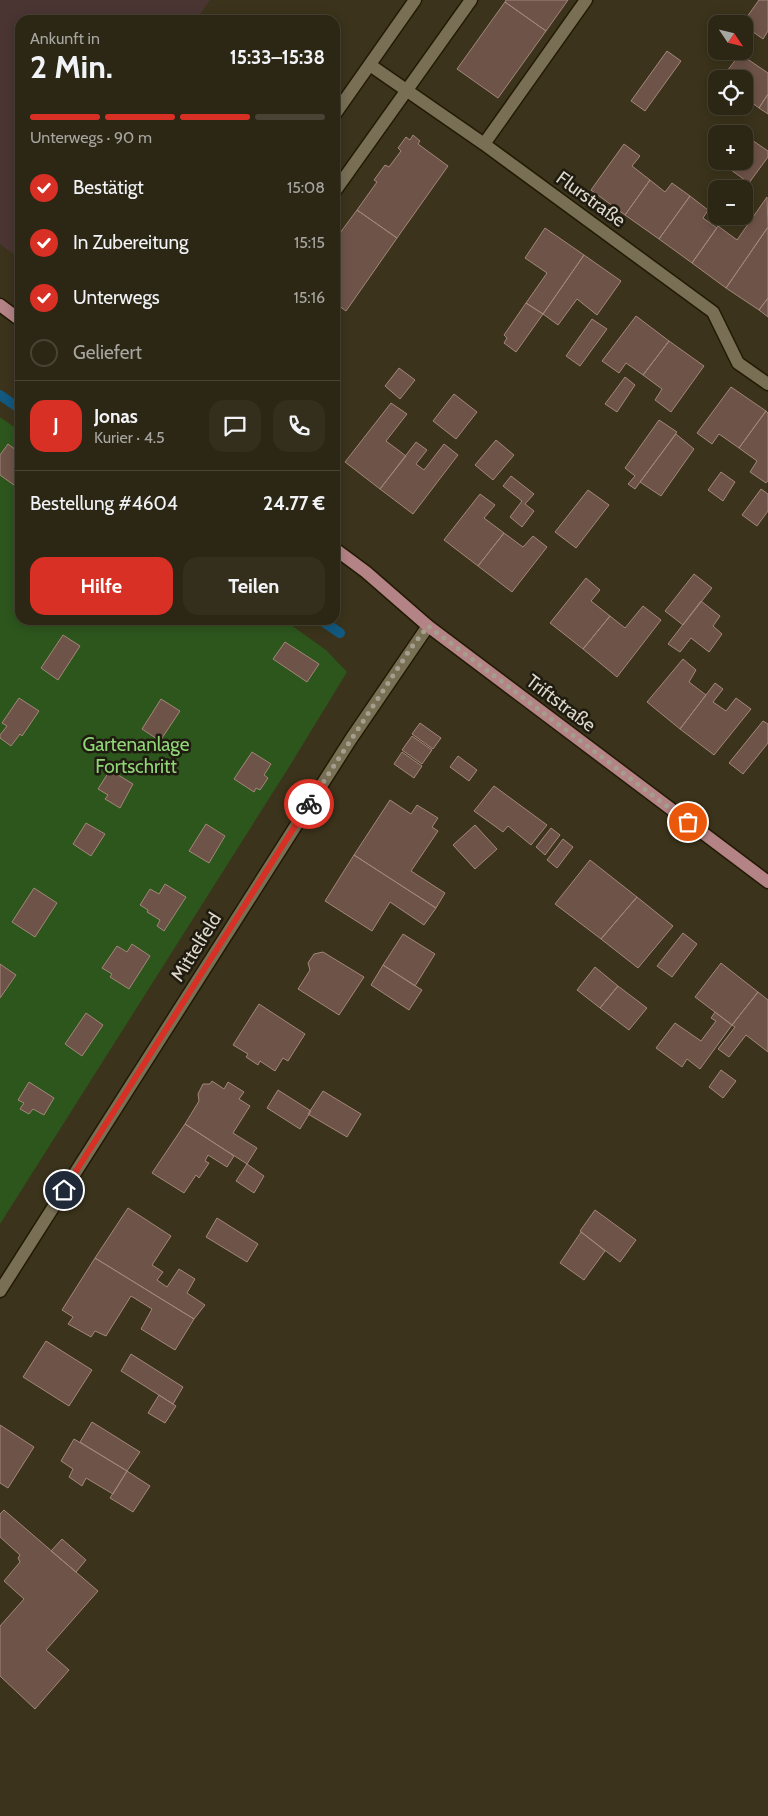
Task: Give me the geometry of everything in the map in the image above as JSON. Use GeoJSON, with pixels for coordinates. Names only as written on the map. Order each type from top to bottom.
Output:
{"type":"FeatureCollection","features":[{"type":"Feature","properties":{"kind":"main road"},"geometry":{"type":"LineString","coordinates":[[0,305],[15,316]]}},
{"type":"Feature","properties":{"kind":"main road","name":"Triftstraße"},"geometry":{"type":"LineString","coordinates":[[340,553],[366,572],[428,626],[768,882]]}},
{"type":"Feature","properties":{"kind":"street"},"geometry":{"type":"LineString","coordinates":[[340,107],[415,0]]}},
{"type":"Feature","properties":{"kind":"street"},"geometry":{"type":"LineString","coordinates":[[340,184],[471,0]]}},
{"type":"Feature","properties":{"kind":"street"},"geometry":{"type":"LineString","coordinates":[[484,144],[586,0]]}},
{"type":"Feature","properties":{"kind":"street","name":"Flurstraße"},"geometry":{"type":"LineString","coordinates":[[370,65],[484,144],[713,312],[738,363],[768,384]]}},
{"type":"Feature","properties":{"kind":"street","name":"Mittelfeld"},"geometry":{"type":"LineString","coordinates":[[0,1291],[350,739],[428,626]]}},
{"type":"Feature","properties":{"kind":"shaded area"},"geometry":{"type":"Polygon","coordinates":[[[0,0],[210,0],[200,15],[15,15],[15,255],[0,244],[0,0]]]}},
{"type":"Feature","properties":{"kind":"green space","name":"Gartenanlage Fortschritt"},"geometry":{"type":"Polygon","coordinates":[[[0,417],[15,428],[15,625],[291,625],[326,650],[347,672],[0,1224],[0,417]]]}},
{"type":"Feature","properties":{"kind":"building"},"geometry":{"type":"Polygon","coordinates":[[[506,0],[568,0],[546,31],[505,2],[506,0]]]}},
{"type":"Feature","properties":{"kind":"building"},"geometry":{"type":"Polygon","coordinates":[[[759,0],[768,0],[768,31],[763,39],[753,32],[753,15],[748,15],[759,0]]]}},
{"type":"Feature","properties":{"kind":"building"},"geometry":{"type":"Polygon","coordinates":[[[505,2],[546,31],[498,98],[457,69],[505,2]]]}},
{"type":"Feature","properties":{"kind":"building"},"geometry":{"type":"Polygon","coordinates":[[[667,51],[681,61],[645,111],[631,101],[667,51]]]}},
{"type":"Feature","properties":{"kind":"building"},"geometry":{"type":"Polygon","coordinates":[[[735,60],[749,60],[768,73],[768,94],[759,108],[753,104],[753,70],[728,70],[735,60]]]}},
{"type":"Feature","properties":{"kind":"building"},"geometry":{"type":"Polygon","coordinates":[[[768,94],[768,114],[759,108],[768,94]]]}},
{"type":"Feature","properties":{"kind":"building"},"geometry":{"type":"Polygon","coordinates":[[[413,135],[420,141],[418,144],[448,166],[397,238],[357,210],[377,182],[374,180],[385,165],[389,167],[401,151],[398,148],[406,137],[410,140],[413,135]]]}},
{"type":"Feature","properties":{"kind":"building"},"geometry":{"type":"Polygon","coordinates":[[[753,141],[768,151],[768,157],[751,180],[745,180],[731,170],[753,170],[753,141]]]}},
{"type":"Feature","properties":{"kind":"building"},"geometry":{"type":"Polygon","coordinates":[[[624,144],[640,156],[632,166],[650,180],[625,215],[591,190],[624,144]]]}},
{"type":"Feature","properties":{"kind":"building"},"geometry":{"type":"Polygon","coordinates":[[[650,180],[665,192],[672,183],[690,196],[659,239],[625,215],[650,180]]]}},
{"type":"Feature","properties":{"kind":"building"},"geometry":{"type":"Polygon","coordinates":[[[690,196],[708,210],[703,218],[708,222],[708,225],[713,225],[717,228],[692,263],[659,239],[690,196]]]}},
{"type":"Feature","properties":{"kind":"building"},"geometry":{"type":"Polygon","coordinates":[[[767,197],[768,227],[726,288],[692,263],[718,226],[737,240],[747,225],[753,225],[753,217],[767,197]]]}},
{"type":"Feature","properties":{"kind":"building"},"geometry":{"type":"Polygon","coordinates":[[[357,210],[397,238],[346,311],[340,307],[340,233],[357,210]]]}},
{"type":"Feature","properties":{"kind":"building"},"geometry":{"type":"Polygon","coordinates":[[[768,227],[768,298],[759,310],[726,288],[768,227]]]}},
{"type":"Feature","properties":{"kind":"building"},"geometry":{"type":"Polygon","coordinates":[[[545,228],[584,255],[543,314],[526,303],[547,273],[525,258],[545,228]]]}},
{"type":"Feature","properties":{"kind":"building"},"geometry":{"type":"Polygon","coordinates":[[[584,255],[621,281],[597,315],[577,299],[558,325],[543,314],[584,255]]]}},
{"type":"Feature","properties":{"kind":"building"},"geometry":{"type":"Polygon","coordinates":[[[768,298],[768,317],[759,310],[768,298]]]}},
{"type":"Feature","properties":{"kind":"building"},"geometry":{"type":"Polygon","coordinates":[[[526,303],[543,314],[516,352],[504,343],[507,338],[504,335],[526,303]]]}},
{"type":"Feature","properties":{"kind":"building"},"geometry":{"type":"Polygon","coordinates":[[[636,316],[669,341],[643,375],[626,363],[619,373],[602,361],[636,316]]]}},
{"type":"Feature","properties":{"kind":"building"},"geometry":{"type":"Polygon","coordinates":[[[592,319],[607,329],[580,366],[566,356],[592,319]]]}},
{"type":"Feature","properties":{"kind":"building"},"geometry":{"type":"Polygon","coordinates":[[[669,341],[704,366],[671,412],[655,400],[662,389],[643,375],[669,341]]]}},
{"type":"Feature","properties":{"kind":"building"},"geometry":{"type":"Polygon","coordinates":[[[399,368],[415,380],[400,399],[385,386],[399,368]]]}},
{"type":"Feature","properties":{"kind":"building"},"geometry":{"type":"Polygon","coordinates":[[[625,377],[635,385],[617,412],[605,404],[625,377]]]}},
{"type":"Feature","properties":{"kind":"building"},"geometry":{"type":"Polygon","coordinates":[[[731,387],[766,411],[739,448],[719,434],[712,444],[697,433],[731,387]]]}},
{"type":"Feature","properties":{"kind":"building"},"geometry":{"type":"Polygon","coordinates":[[[454,394],[477,412],[456,439],[433,421],[454,394]]]}},
{"type":"Feature","properties":{"kind":"building"},"geometry":{"type":"Polygon","coordinates":[[[391,403],[407,414],[386,441],[406,456],[380,489],[345,462],[391,403]]]}},
{"type":"Feature","properties":{"kind":"building"},"geometry":{"type":"Polygon","coordinates":[[[766,411],[768,413],[768,481],[766,483],[750,472],[757,461],[739,448],[766,411]]]}},
{"type":"Feature","properties":{"kind":"building"},"geometry":{"type":"Polygon","coordinates":[[[659,420],[677,432],[635,489],[628,484],[635,476],[625,468],[659,420]]]}},
{"type":"Feature","properties":{"kind":"building"},"geometry":{"type":"Polygon","coordinates":[[[676,434],[694,449],[661,496],[640,482],[676,434]]]}},
{"type":"Feature","properties":{"kind":"building"},"geometry":{"type":"Polygon","coordinates":[[[496,440],[514,455],[493,480],[475,465],[496,440]]]}},
{"type":"Feature","properties":{"kind":"building"},"geometry":{"type":"Polygon","coordinates":[[[416,442],[427,450],[416,464],[424,470],[444,444],[458,455],[413,514],[380,489],[416,442]]]}},
{"type":"Feature","properties":{"kind":"building"},"geometry":{"type":"Polygon","coordinates":[[[8,444],[15,449],[14,485],[0,475],[0,455],[8,444]]]}},
{"type":"Feature","properties":{"kind":"building"},"geometry":{"type":"Polygon","coordinates":[[[721,472],[735,482],[723,501],[708,490],[721,472]]]}},
{"type":"Feature","properties":{"kind":"building"},"geometry":{"type":"Polygon","coordinates":[[[511,476],[534,494],[525,504],[534,511],[522,527],[510,517],[522,501],[503,486],[511,476]]]}},
{"type":"Feature","properties":{"kind":"building"},"geometry":{"type":"Polygon","coordinates":[[[761,489],[768,494],[768,511],[757,526],[742,515],[761,489]]]}},
{"type":"Feature","properties":{"kind":"building"},"geometry":{"type":"Polygon","coordinates":[[[588,490],[609,505],[576,548],[555,532],[588,490]]]}},
{"type":"Feature","properties":{"kind":"building"},"geometry":{"type":"Polygon","coordinates":[[[480,494],[495,505],[484,518],[504,533],[478,566],[444,540],[480,494]]]}},
{"type":"Feature","properties":{"kind":"building"},"geometry":{"type":"Polygon","coordinates":[[[504,533],[523,547],[533,536],[547,547],[512,592],[478,566],[504,533]]]}},
{"type":"Feature","properties":{"kind":"building"},"geometry":{"type":"Polygon","coordinates":[[[694,574],[712,588],[683,625],[665,611],[694,574]]]}},
{"type":"Feature","properties":{"kind":"building"},"geometry":{"type":"Polygon","coordinates":[[[586,578],[600,590],[591,601],[610,616],[583,649],[550,623],[586,578]]]}},
{"type":"Feature","properties":{"kind":"building"},"geometry":{"type":"Polygon","coordinates":[[[701,601],[720,616],[713,626],[722,634],[709,652],[691,638],[680,652],[668,644],[701,601]]]}},
{"type":"Feature","properties":{"kind":"building"},"geometry":{"type":"Polygon","coordinates":[[[643,606],[661,620],[617,677],[583,649],[610,616],[625,628],[643,606]]]}},
{"type":"Feature","properties":{"kind":"building"},"geometry":{"type":"Polygon","coordinates":[[[63,635],[80,646],[58,680],[41,668],[63,635]]]}},
{"type":"Feature","properties":{"kind":"building"},"geometry":{"type":"Polygon","coordinates":[[[285,642],[319,664],[307,682],[273,659],[285,642]]]}},
{"type":"Feature","properties":{"kind":"building"},"geometry":{"type":"Polygon","coordinates":[[[683,659],[696,670],[689,682],[706,695],[680,729],[647,702],[683,659]]]}},
{"type":"Feature","properties":{"kind":"building"},"geometry":{"type":"Polygon","coordinates":[[[715,683],[723,689],[713,702],[726,711],[736,698],[751,709],[714,755],[680,729],[715,683]]]}},
{"type":"Feature","properties":{"kind":"building"},"geometry":{"type":"Polygon","coordinates":[[[19,698],[39,711],[22,736],[20,734],[11,746],[0,738],[0,735],[7,726],[2,723],[19,698]]]}},
{"type":"Feature","properties":{"kind":"building"},"geometry":{"type":"Polygon","coordinates":[[[161,699],[180,711],[160,741],[142,729],[161,699]]]}},
{"type":"Feature","properties":{"kind":"building"},"geometry":{"type":"Polygon","coordinates":[[[763,721],[768,724],[768,743],[743,774],[729,763],[763,721]]]}},
{"type":"Feature","properties":{"kind":"building"},"geometry":{"type":"Polygon","coordinates":[[[420,723],[441,738],[433,749],[412,734],[420,723]]]}},
{"type":"Feature","properties":{"kind":"building"},"geometry":{"type":"Polygon","coordinates":[[[412,736],[432,750],[422,764],[402,750],[412,736]]]}},
{"type":"Feature","properties":{"kind":"building"},"geometry":{"type":"Polygon","coordinates":[[[252,752],[271,764],[264,775],[268,778],[260,790],[256,788],[254,792],[234,779],[252,752]]]}},
{"type":"Feature","properties":{"kind":"building"},"geometry":{"type":"Polygon","coordinates":[[[402,752],[422,766],[414,778],[394,764],[402,752]]]}},
{"type":"Feature","properties":{"kind":"building"},"geometry":{"type":"Polygon","coordinates":[[[458,756],[477,770],[469,781],[450,767],[458,756]]]}},
{"type":"Feature","properties":{"kind":"building"},"geometry":{"type":"Polygon","coordinates":[[[110,770],[133,784],[120,808],[105,799],[108,795],[98,789],[110,770]]]}},
{"type":"Feature","properties":{"kind":"building"},"geometry":{"type":"Polygon","coordinates":[[[494,786],[547,825],[531,845],[508,826],[503,832],[474,811],[494,786]]]}},
{"type":"Feature","properties":{"kind":"building"},"geometry":{"type":"Polygon","coordinates":[[[390,800],[411,814],[417,805],[438,818],[432,827],[438,831],[411,871],[445,893],[436,908],[354,855],[390,800]]]}},
{"type":"Feature","properties":{"kind":"building"},"geometry":{"type":"Polygon","coordinates":[[[86,823],[105,834],[91,856],[73,844],[86,823]]]}},
{"type":"Feature","properties":{"kind":"building"},"geometry":{"type":"Polygon","coordinates":[[[206,824],[225,836],[209,863],[189,851],[206,824]]]}},
{"type":"Feature","properties":{"kind":"building"},"geometry":{"type":"Polygon","coordinates":[[[475,825],[497,849],[475,869],[453,845],[475,825]]]}},
{"type":"Feature","properties":{"kind":"building"},"geometry":{"type":"Polygon","coordinates":[[[551,828],[560,835],[545,855],[536,847],[551,828]]]}},
{"type":"Feature","properties":{"kind":"building"},"geometry":{"type":"Polygon","coordinates":[[[563,839],[573,847],[557,868],[547,860],[563,839]]]}},
{"type":"Feature","properties":{"kind":"building"},"geometry":{"type":"Polygon","coordinates":[[[354,855],[436,908],[424,925],[390,902],[372,931],[325,901],[354,855]]]}},
{"type":"Feature","properties":{"kind":"building"},"geometry":{"type":"Polygon","coordinates":[[[590,860],[637,897],[601,939],[555,904],[590,860]]]}},
{"type":"Feature","properties":{"kind":"building"},"geometry":{"type":"Polygon","coordinates":[[[165,884],[186,897],[164,931],[157,926],[160,920],[140,905],[150,889],[159,894],[165,884]]]}},
{"type":"Feature","properties":{"kind":"building"},"geometry":{"type":"Polygon","coordinates":[[[34,888],[57,903],[35,937],[12,922],[34,888]]]}},
{"type":"Feature","properties":{"kind":"building"},"geometry":{"type":"Polygon","coordinates":[[[637,897],[673,926],[638,968],[601,939],[637,897]]]}},
{"type":"Feature","properties":{"kind":"building"},"geometry":{"type":"Polygon","coordinates":[[[683,933],[697,944],[672,977],[657,966],[683,933]]]}},
{"type":"Feature","properties":{"kind":"building"},"geometry":{"type":"Polygon","coordinates":[[[403,934],[435,954],[415,986],[383,965],[403,934]]]}},
{"type":"Feature","properties":{"kind":"building"},"geometry":{"type":"Polygon","coordinates":[[[132,944],[150,956],[129,989],[110,977],[112,974],[102,968],[117,946],[127,952],[132,944]]]}},
{"type":"Feature","properties":{"kind":"building"},"geometry":{"type":"Polygon","coordinates":[[[323,952],[364,977],[339,1015],[298,989],[310,970],[308,963],[314,954],[323,952]]]}},
{"type":"Feature","properties":{"kind":"building"},"geometry":{"type":"Polygon","coordinates":[[[721,963],[758,992],[732,1025],[695,997],[721,963]]]}},
{"type":"Feature","properties":{"kind":"building"},"geometry":{"type":"Polygon","coordinates":[[[0,964],[16,975],[0,998],[0,964]]]}},
{"type":"Feature","properties":{"kind":"building"},"geometry":{"type":"Polygon","coordinates":[[[383,965],[422,990],[409,1010],[371,985],[383,965]]]}},
{"type":"Feature","properties":{"kind":"building"},"geometry":{"type":"Polygon","coordinates":[[[595,967],[618,986],[600,1008],[577,990],[595,967]]]}},
{"type":"Feature","properties":{"kind":"building"},"geometry":{"type":"Polygon","coordinates":[[[618,986],[647,1008],[629,1030],[600,1008],[618,986]]]}},
{"type":"Feature","properties":{"kind":"building"},"geometry":{"type":"Polygon","coordinates":[[[758,992],[768,1000],[768,1052],[746,1035],[729,1057],[718,1049],[735,1027],[732,1025],[758,992]]]}},
{"type":"Feature","properties":{"kind":"building"},"geometry":{"type":"Polygon","coordinates":[[[259,1004],[305,1034],[288,1061],[283,1058],[275,1071],[260,1061],[258,1065],[246,1057],[248,1054],[233,1045],[259,1004]]]}},
{"type":"Feature","properties":{"kind":"building"},"geometry":{"type":"Polygon","coordinates":[[[715,1012],[732,1025],[700,1069],[687,1059],[682,1067],[656,1048],[675,1023],[701,1041],[716,1021],[711,1018],[715,1012]]]}},
{"type":"Feature","properties":{"kind":"building"},"geometry":{"type":"Polygon","coordinates":[[[86,1013],[103,1025],[82,1056],[65,1044],[86,1013]]]}},
{"type":"Feature","properties":{"kind":"building"},"geometry":{"type":"Polygon","coordinates":[[[721,1070],[736,1081],[723,1098],[709,1087],[721,1070]]]}},
{"type":"Feature","properties":{"kind":"building"},"geometry":{"type":"Polygon","coordinates":[[[212,1081],[224,1089],[228,1082],[244,1092],[239,1099],[250,1106],[233,1133],[257,1148],[247,1164],[185,1124],[199,1101],[198,1094],[203,1084],[210,1084],[212,1081]]]}},
{"type":"Feature","properties":{"kind":"building"},"geometry":{"type":"Polygon","coordinates":[[[29,1082],[54,1098],[44,1115],[33,1109],[29,1114],[20,1109],[24,1103],[18,1100],[29,1082]]]}},
{"type":"Feature","properties":{"kind":"building"},"geometry":{"type":"Polygon","coordinates":[[[278,1090],[311,1111],[300,1129],[267,1108],[278,1090]]]}},
{"type":"Feature","properties":{"kind":"building"},"geometry":{"type":"Polygon","coordinates":[[[323,1091],[361,1114],[347,1137],[308,1114],[323,1091]]]}},
{"type":"Feature","properties":{"kind":"building"},"geometry":{"type":"Polygon","coordinates":[[[185,1124],[234,1156],[227,1167],[208,1155],[205,1161],[209,1163],[199,1178],[196,1175],[184,1193],[152,1173],[185,1124]]]}},
{"type":"Feature","properties":{"kind":"building"},"geometry":{"type":"Polygon","coordinates":[[[247,1164],[264,1176],[254,1193],[236,1181],[247,1164]]]}},
{"type":"Feature","properties":{"kind":"building"},"geometry":{"type":"Polygon","coordinates":[[[128,1208],[171,1236],[152,1265],[163,1272],[157,1280],[167,1287],[179,1269],[195,1279],[187,1293],[205,1305],[194,1319],[95,1258],[128,1208]]]}},
{"type":"Feature","properties":{"kind":"building"},"geometry":{"type":"Polygon","coordinates":[[[595,1210],[636,1240],[620,1262],[580,1231],[595,1210]]]}},
{"type":"Feature","properties":{"kind":"building"},"geometry":{"type":"Polygon","coordinates":[[[217,1218],[258,1244],[247,1262],[206,1237],[217,1218]]]}},
{"type":"Feature","properties":{"kind":"building"},"geometry":{"type":"Polygon","coordinates":[[[581,1232],[605,1251],[584,1280],[560,1263],[581,1232]]]}},
{"type":"Feature","properties":{"kind":"building"},"geometry":{"type":"Polygon","coordinates":[[[95,1258],[194,1319],[175,1350],[141,1329],[152,1309],[131,1296],[106,1336],[95,1331],[91,1337],[68,1324],[73,1317],[62,1310],[95,1258]]]}},
{"type":"Feature","properties":{"kind":"building"},"geometry":{"type":"Polygon","coordinates":[[[46,1341],[92,1370],[69,1406],[23,1377],[46,1341]]]}},
{"type":"Feature","properties":{"kind":"building"},"geometry":{"type":"Polygon","coordinates":[[[131,1354],[183,1387],[173,1404],[121,1371],[131,1354]]]}},
{"type":"Feature","properties":{"kind":"building"},"geometry":{"type":"Polygon","coordinates":[[[159,1395],[176,1406],[165,1423],[148,1413],[159,1395]]]}},
{"type":"Feature","properties":{"kind":"building"},"geometry":{"type":"Polygon","coordinates":[[[92,1422],[140,1452],[127,1471],[80,1442],[92,1422]]]}},
{"type":"Feature","properties":{"kind":"building"},"geometry":{"type":"Polygon","coordinates":[[[0,1425],[34,1447],[8,1488],[0,1483],[0,1425]]]}},
{"type":"Feature","properties":{"kind":"building"},"geometry":{"type":"Polygon","coordinates":[[[74,1439],[127,1471],[113,1494],[86,1478],[82,1486],[69,1477],[73,1469],[61,1461],[74,1439]]]}},
{"type":"Feature","properties":{"kind":"building"},"geometry":{"type":"Polygon","coordinates":[[[127,1471],[150,1486],[133,1512],[110,1498],[127,1471]]]}},
{"type":"Feature","properties":{"kind":"building"},"geometry":{"type":"Polygon","coordinates":[[[4,1510],[98,1591],[46,1650],[69,1670],[35,1709],[0,1676],[0,1626],[24,1599],[4,1581],[20,1562],[18,1558],[20,1555],[0,1537],[0,1514],[4,1510]]]}},
{"type":"Feature","properties":{"kind":"building"},"geometry":{"type":"Polygon","coordinates":[[[62,1539],[86,1560],[76,1572],[51,1551],[62,1539]]]}},
{"type":"Feature","properties":{"kind":"waterway"},"geometry":{"type":"LineString","coordinates":[[0,395],[15,406]]}},
{"type":"Feature","properties":{"kind":"waterway"},"geometry":{"type":"LineString","coordinates":[[328,625],[340,633]]}},
{"type":"Feature","properties":{"kind":"way so far"},"geometry":{"type":"LineString","coordinates":[[309,804],[350,739],[428,626],[688,822]]}},
{"type":"Feature","properties":{"kind":"route"},"geometry":{"type":"LineString","coordinates":[[64,1190],[309,804]]}}]}
